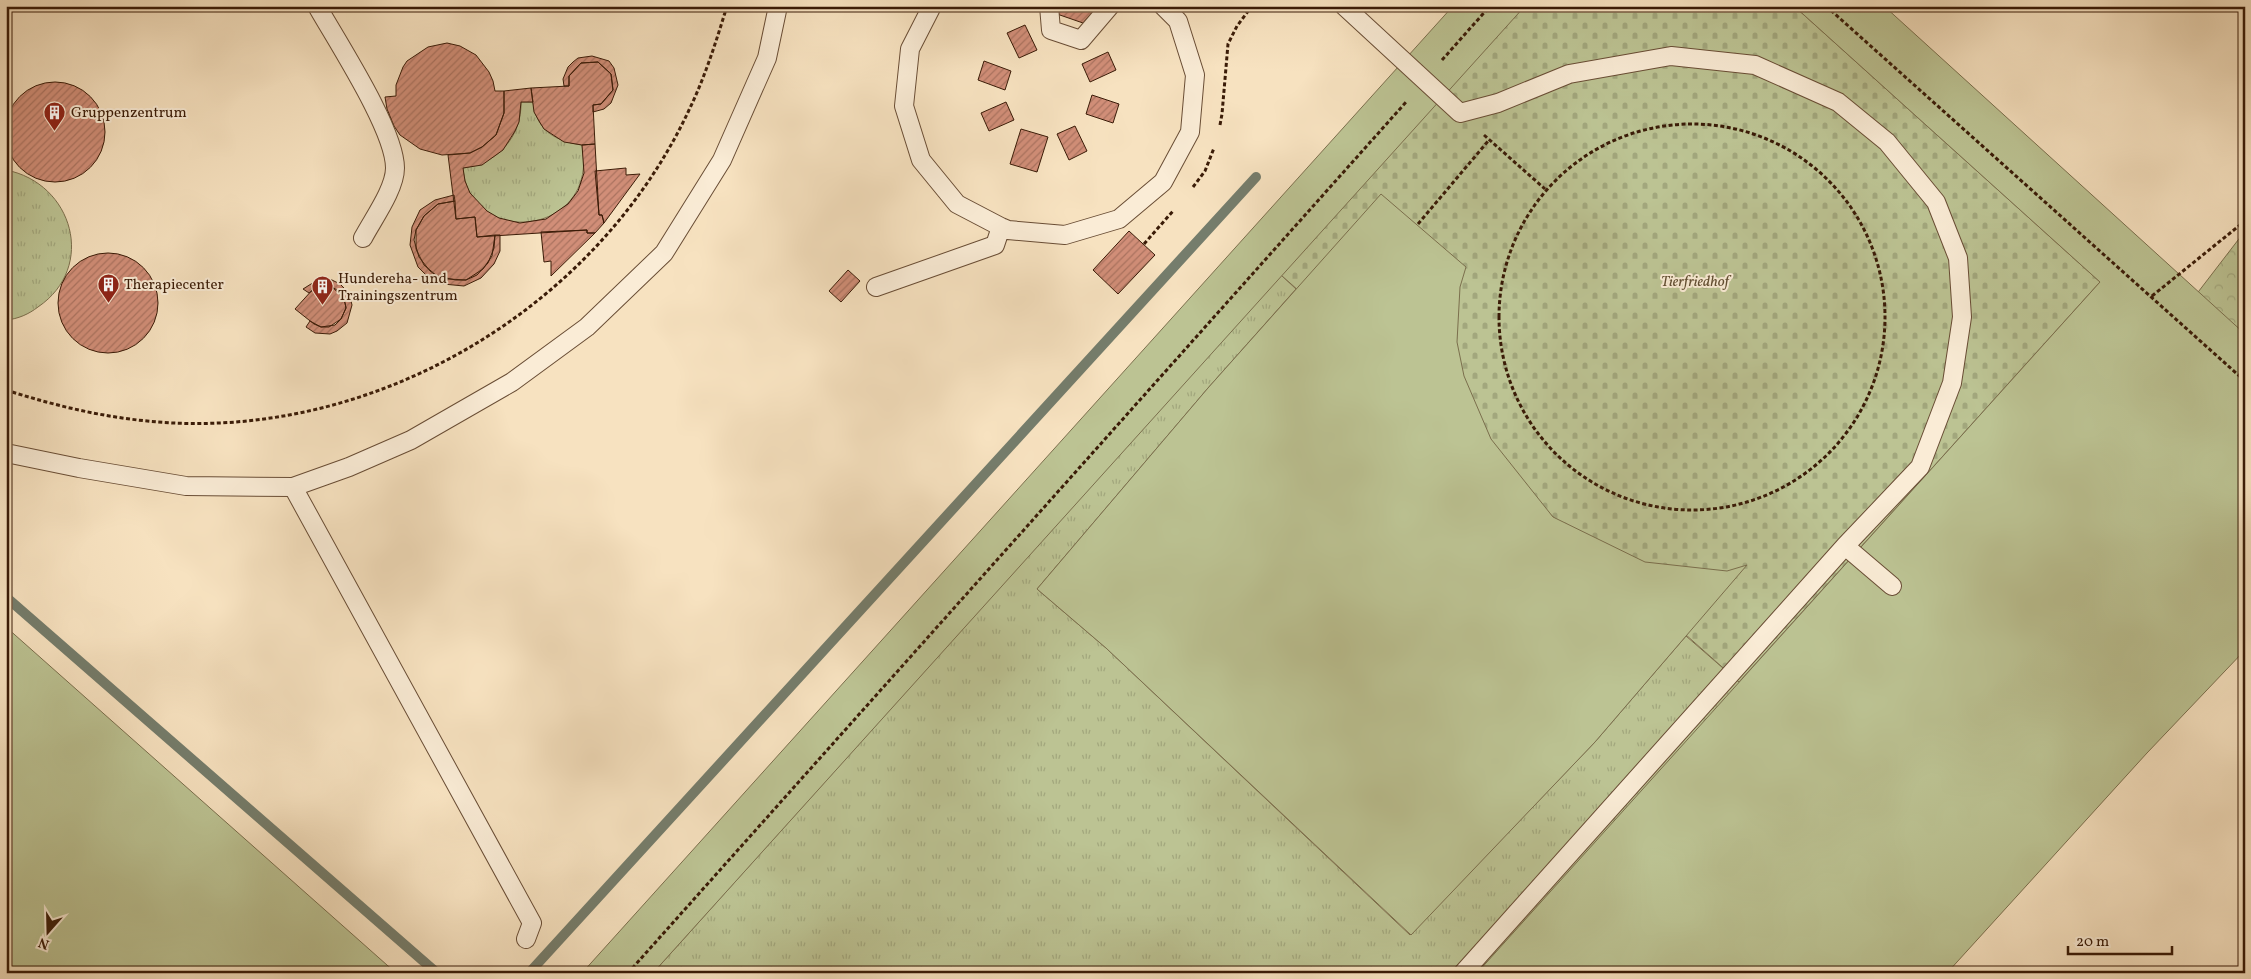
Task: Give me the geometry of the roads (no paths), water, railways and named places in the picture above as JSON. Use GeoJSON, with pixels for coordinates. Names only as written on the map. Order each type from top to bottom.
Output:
{"type":"FeatureCollection","features":[{"type":"Feature","properties":{"kind":"lane"},"geometry":{"type":"LineString","coordinates":[[317,6],[368,97],[391,145],[395,169],[390,188],[362,238]]}},
{"type":"Feature","properties":{"kind":"lane"},"geometry":{"type":"LineString","coordinates":[[6,453],[79,468],[186,486],[294,486],[349,466],[411,440],[512,382],[587,327],[664,253],[722,160],[767,58],[778,6]]}},
{"type":"Feature","properties":{"kind":"lane"},"geometry":{"type":"LineString","coordinates":[[932,6],[910,49],[904,106],[921,160],[957,204],[1008,230],[1064,235],[1119,218],[1163,182],[1190,132],[1195,75],[1178,21],[1163,6]]}},
{"type":"Feature","properties":{"kind":"lane"},"geometry":{"type":"LineString","coordinates":[[1049,6],[1051,30],[1081,40],[1110,6]]}},
{"type":"Feature","properties":{"kind":"lane"},"geometry":{"type":"LineString","coordinates":[[1344,6],[1424,82],[1460,113],[1498,103],[1570,74],[1671,56],[1756,66],[1838,102],[1887,142],[1936,202],[1958,258],[1962,317],[1952,383],[1920,467],[1845,546],[1463,973]]}},
{"type":"Feature","properties":{"kind":"lane"},"geometry":{"type":"LineString","coordinates":[[876,288],[995,245],[1001,227]]}},
{"type":"Feature","properties":{"kind":"lane"},"geometry":{"type":"LineString","coordinates":[[294,486],[532,923],[526,939]]}},
{"type":"Feature","properties":{"kind":"lane"},"geometry":{"type":"LineString","coordinates":[[1845,546],[1892,586]]}},
{"type":"Feature","properties":{"kind":"waterway"},"geometry":{"type":"LineString","coordinates":[[529,973],[1256,177]]}},
{"type":"Feature","properties":{"kind":"waterway"},"geometry":{"type":"LineString","coordinates":[[6,597],[437,973]]}},
{"type":"Feature","properties":{"kind":"place","name":"Gruppenzentrum"},"geometry":{"type":"Point","coordinates":[55,131]}},
{"type":"Feature","properties":{"kind":"place","name":"Therapiecenter"},"geometry":{"type":"Point","coordinates":[108,303]}},
{"type":"Feature","properties":{"kind":"place","name":"Hundereha- und Trainingszentrum"},"geometry":{"type":"Point","coordinates":[322,306]}},
{"type":"Feature","properties":{"kind":"park label","name":"Tierfriedhof"},"geometry":{"type":"Point","coordinates":[1695,281]}}]}
